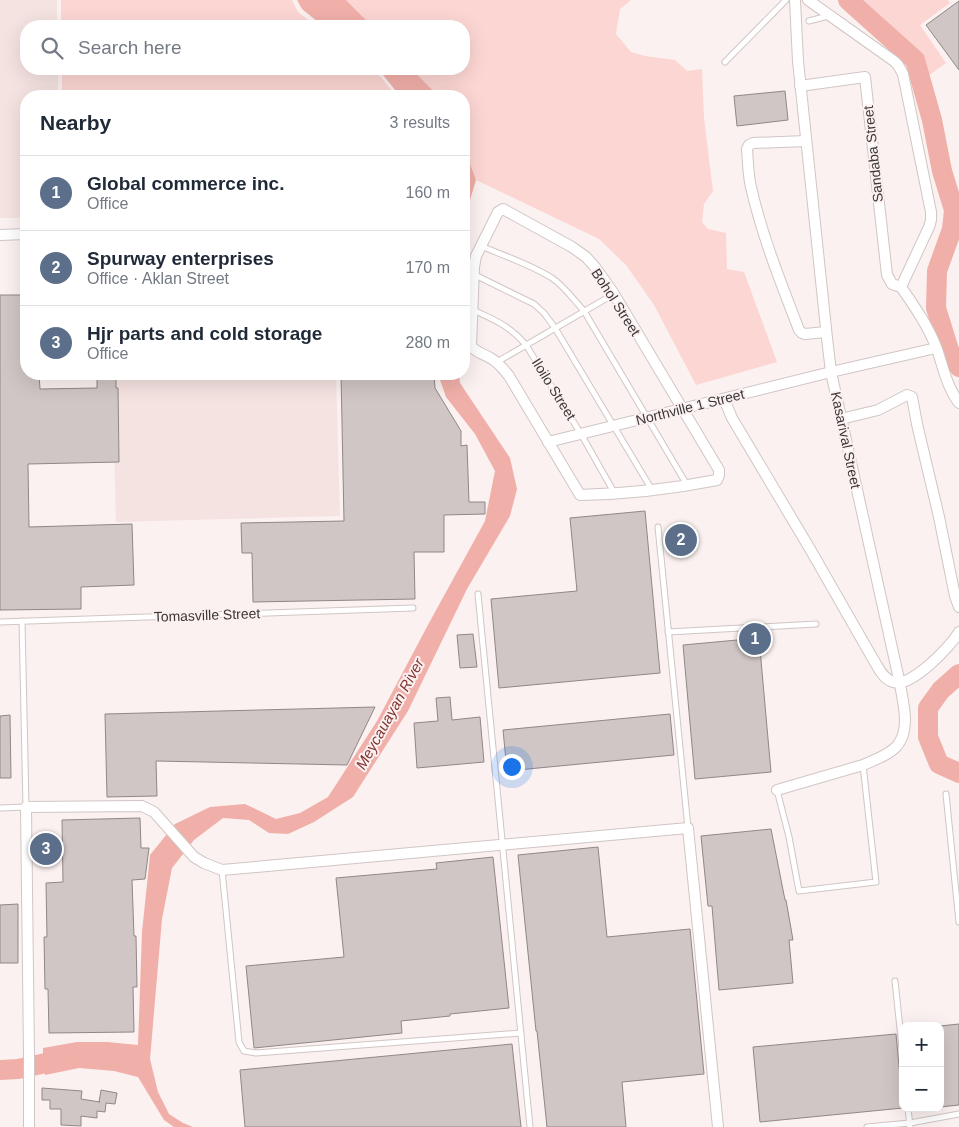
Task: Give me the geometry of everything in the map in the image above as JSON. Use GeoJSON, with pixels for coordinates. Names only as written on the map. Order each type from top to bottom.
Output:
{"type":"FeatureCollection","features":[{"type":"Feature","properties":{"kind":"street","name":"Kasarival Street"},"geometry":{"type":"LineString","coordinates":[[777,790],[863,765],[889,752],[897,746],[903,737],[905,721],[900,684],[832,372],[826,332],[800,86],[796,44],[795,0]]}},
{"type":"Feature","properties":{"kind":"street"},"geometry":{"type":"LineString","coordinates":[[808,0],[894,60],[903,74],[931,212],[931,220],[901,287],[921,316],[936,348],[947,381],[959,403]]}},
{"type":"Feature","properties":{"kind":"street","name":"Sandaba Street"},"geometry":{"type":"LineString","coordinates":[[800,86],[865,77],[887,275],[892,284],[901,287]]}},
{"type":"Feature","properties":{"kind":"street"},"geometry":{"type":"LineString","coordinates":[[806,141],[753,143],[749,145],[747,148],[750,185],[768,247],[799,330],[805,334],[826,332]]}},
{"type":"Feature","properties":{"kind":"street","name":"Bohol Street"},"geometry":{"type":"LineString","coordinates":[[481,246],[498,212],[503,209],[572,247],[586,257],[595,267],[614,294],[720,470],[716,480],[687,486]]}},
{"type":"Feature","properties":{"kind":"street"},"geometry":{"type":"LineString","coordinates":[[0,235],[20,234]]}},
{"type":"Feature","properties":{"kind":"street"},"geometry":{"type":"LineString","coordinates":[[481,246],[476,256],[473,275],[471,346],[497,362],[503,369],[580,495],[616,494],[687,486]]}},
{"type":"Feature","properties":{"kind":"street","name":"Northville 1 Street"},"geometry":{"type":"LineString","coordinates":[[548,442],[936,348]]}},
{"type":"Feature","properties":{"kind":"street"},"geometry":{"type":"LineString","coordinates":[[841,419],[878,410],[907,395],[912,397],[955,596],[959,607]]}},
{"type":"Feature","properties":{"kind":"street"},"geometry":{"type":"LineString","coordinates":[[724,399],[732,418],[873,659],[887,678],[900,684],[917,675],[950,645],[959,632]]}},
{"type":"Feature","properties":{"kind":"street"},"geometry":{"type":"LineString","coordinates":[[29,1127],[26,807],[142,806],[154,812],[194,857],[222,870],[688,828],[718,1127]]}},
{"type":"Feature","properties":{"kind":"lane"},"geometry":{"type":"LineString","coordinates":[[725,62],[786,0]]}},
{"type":"Feature","properties":{"kind":"lane"},"geometry":{"type":"LineString","coordinates":[[809,21],[830,15]]}},
{"type":"Feature","properties":{"kind":"lane"},"geometry":{"type":"LineString","coordinates":[[481,246],[537,270],[553,279],[584,311],[687,486]]}},
{"type":"Feature","properties":{"kind":"lane"},"geometry":{"type":"LineString","coordinates":[[473,275],[534,304],[544,313],[555,328],[652,490]]}},
{"type":"Feature","properties":{"kind":"lane"},"geometry":{"type":"LineString","coordinates":[[497,362],[614,294]]}},
{"type":"Feature","properties":{"kind":"lane","name":"Iloilo Street"},"geometry":{"type":"LineString","coordinates":[[473,310],[509,327],[526,345],[616,494]]}},
{"type":"Feature","properties":{"kind":"lane"},"geometry":{"type":"LineString","coordinates":[[658,527],[688,828]]}},
{"type":"Feature","properties":{"kind":"lane"},"geometry":{"type":"LineString","coordinates":[[478,594],[530,1127]]}},
{"type":"Feature","properties":{"kind":"lane","name":"Tomasville Street"},"geometry":{"type":"LineString","coordinates":[[0,622],[413,608]]}},
{"type":"Feature","properties":{"kind":"lane"},"geometry":{"type":"LineString","coordinates":[[0,808],[26,807],[22,621]]}},
{"type":"Feature","properties":{"kind":"lane"},"geometry":{"type":"LineString","coordinates":[[668,632],[816,624]]}},
{"type":"Feature","properties":{"kind":"lane"},"geometry":{"type":"LineString","coordinates":[[777,790],[789,837],[798,891],[876,882],[863,765]]}},
{"type":"Feature","properties":{"kind":"lane"},"geometry":{"type":"LineString","coordinates":[[946,794],[959,922]]}},
{"type":"Feature","properties":{"kind":"lane"},"geometry":{"type":"LineString","coordinates":[[222,870],[239,1042],[244,1051],[256,1053],[521,1033]]}},
{"type":"Feature","properties":{"kind":"lane"},"geometry":{"type":"LineString","coordinates":[[895,981],[899,1022]]}},
{"type":"Feature","properties":{"kind":"lane"},"geometry":{"type":"LineString","coordinates":[[908,1112],[910,1125]]}},
{"type":"Feature","properties":{"kind":"lane"},"geometry":{"type":"LineString","coordinates":[[867,1127],[910,1125],[959,1114]]}},
{"type":"Feature","properties":{"kind":"shaded area"},"geometry":{"type":"Polygon","coordinates":[[[0,0],[57,0],[57,20],[20,20],[20,75],[58,75],[58,90],[20,90],[20,218],[0,218],[0,0]]]}},
{"type":"Feature","properties":{"kind":"shaded area"},"geometry":{"type":"Polygon","coordinates":[[[61,0],[292,0],[298,12],[308,20],[61,20],[61,0]]]}},
{"type":"Feature","properties":{"kind":"shaded area"},"geometry":{"type":"Polygon","coordinates":[[[346,0],[631,0],[620,9],[616,34],[631,52],[675,60],[687,71],[702,69],[704,118],[713,191],[704,204],[702,222],[708,229],[726,233],[727,269],[744,272],[777,362],[696,385],[654,305],[626,265],[599,239],[476,180],[470,164],[470,90],[432,90],[418,75],[470,75],[470,20],[366,20],[346,0]]]}},
{"type":"Feature","properties":{"kind":"shaded area"},"geometry":{"type":"Polygon","coordinates":[[[854,0],[948,0],[950,3],[920,25],[946,63],[924,79],[918,57],[854,0]]]}},
{"type":"Feature","properties":{"kind":"shaded area"},"geometry":{"type":"Polygon","coordinates":[[[62,75],[378,75],[391,90],[62,90],[62,75]]]}},
{"type":"Feature","properties":{"kind":"shaded area"},"geometry":{"type":"Polygon","coordinates":[[[112,380],[336,380],[340,516],[116,522],[112,380]]]}},
{"type":"Feature","properties":{"kind":"water"},"geometry":{"type":"Polygon","coordinates":[[[297,0],[346,0],[366,20],[316,20],[302,9],[297,0]]]}},
{"type":"Feature","properties":{"kind":"water"},"geometry":{"type":"Polygon","coordinates":[[[383,75],[418,75],[432,90],[395,90],[383,75]]]}},
{"type":"Feature","properties":{"kind":"water"},"geometry":{"type":"Polygon","coordinates":[[[470,164],[476,180],[470,200],[470,164]]]}},
{"type":"Feature","properties":{"kind":"water"},"geometry":{"type":"Polygon","coordinates":[[[440,380],[460,380],[510,458],[517,489],[510,516],[467,589],[408,711],[353,797],[314,822],[288,834],[269,833],[249,820],[223,818],[194,840],[172,868],[162,919],[150,1059],[158,1092],[169,1114],[193,1127],[174,1127],[164,1120],[138,1077],[114,1071],[79,1068],[45,1075],[43,1048],[77,1042],[138,1045],[142,932],[150,855],[175,824],[210,807],[245,804],[276,819],[300,813],[328,797],[377,721],[485,521],[495,471],[475,434],[446,397],[440,380]]]}},
{"type":"Feature","properties":{"kind":"building"},"geometry":{"type":"Polygon","coordinates":[[[959,1],[959,70],[926,25],[959,1]]]}},
{"type":"Feature","properties":{"kind":"building"},"geometry":{"type":"Polygon","coordinates":[[[785,91],[788,120],[737,126],[734,96],[785,91]]]}},
{"type":"Feature","properties":{"kind":"building"},"geometry":{"type":"Polygon","coordinates":[[[0,295],[20,295],[20,380],[39,380],[40,389],[97,388],[97,380],[116,380],[116,388],[118,388],[119,462],[28,464],[29,527],[132,524],[134,585],[81,587],[81,609],[0,610],[0,295]]]}},
{"type":"Feature","properties":{"kind":"building"},"geometry":{"type":"Polygon","coordinates":[[[341,380],[434,380],[435,388],[461,431],[461,446],[467,445],[469,502],[485,502],[485,514],[444,515],[444,552],[414,552],[415,599],[253,602],[252,553],[242,553],[241,523],[344,521],[341,380]]]}},
{"type":"Feature","properties":{"kind":"building"},"geometry":{"type":"Polygon","coordinates":[[[645,511],[660,673],[499,688],[491,599],[577,591],[570,518],[645,511]]]}},
{"type":"Feature","properties":{"kind":"building"},"geometry":{"type":"Polygon","coordinates":[[[473,634],[477,667],[460,668],[457,635],[473,634]]]}},
{"type":"Feature","properties":{"kind":"building"},"geometry":{"type":"Polygon","coordinates":[[[759,638],[771,772],[695,779],[683,645],[759,638]]]}},
{"type":"Feature","properties":{"kind":"building"},"geometry":{"type":"Polygon","coordinates":[[[450,697],[452,720],[480,717],[484,762],[417,768],[414,723],[438,721],[436,698],[450,697]]]}},
{"type":"Feature","properties":{"kind":"building"},"geometry":{"type":"Polygon","coordinates":[[[375,707],[347,765],[156,761],[157,796],[107,797],[105,714],[375,707]]]}},
{"type":"Feature","properties":{"kind":"building"},"geometry":{"type":"Polygon","coordinates":[[[670,714],[674,755],[507,771],[503,730],[670,714]]]}},
{"type":"Feature","properties":{"kind":"building"},"geometry":{"type":"Polygon","coordinates":[[[10,715],[11,778],[0,778],[0,716],[10,715]]]}},
{"type":"Feature","properties":{"kind":"building"},"geometry":{"type":"Polygon","coordinates":[[[140,818],[141,848],[149,848],[145,879],[132,880],[137,987],[133,987],[134,1032],[49,1033],[48,989],[45,989],[44,937],[47,937],[46,883],[63,882],[62,820],[140,818]]]}},
{"type":"Feature","properties":{"kind":"building"},"geometry":{"type":"Polygon","coordinates":[[[771,829],[793,940],[789,940],[793,983],[719,990],[712,906],[708,906],[701,836],[771,829]]]}},
{"type":"Feature","properties":{"kind":"building"},"geometry":{"type":"Polygon","coordinates":[[[598,847],[607,937],[690,929],[704,1074],[622,1082],[626,1127],[547,1127],[518,855],[598,847]]]}},
{"type":"Feature","properties":{"kind":"building"},"geometry":{"type":"Polygon","coordinates":[[[493,857],[509,1008],[401,1021],[402,1033],[254,1048],[246,966],[344,957],[336,878],[437,869],[436,863],[493,857]]]}},
{"type":"Feature","properties":{"kind":"building"},"geometry":{"type":"Polygon","coordinates":[[[18,904],[18,963],[0,963],[0,905],[18,904]]]}},
{"type":"Feature","properties":{"kind":"building"},"geometry":{"type":"Polygon","coordinates":[[[959,1024],[959,1105],[944,1107],[944,1067],[944,1026],[959,1024]]]}},
{"type":"Feature","properties":{"kind":"building"},"geometry":{"type":"Polygon","coordinates":[[[896,1034],[899,1066],[899,1108],[760,1122],[753,1047],[896,1034]]]}},
{"type":"Feature","properties":{"kind":"building"},"geometry":{"type":"Polygon","coordinates":[[[512,1044],[521,1127],[245,1127],[240,1070],[512,1044]]]}},
{"type":"Feature","properties":{"kind":"building"},"geometry":{"type":"Polygon","coordinates":[[[42,1088],[82,1091],[81,1099],[99,1102],[101,1090],[117,1093],[115,1104],[106,1103],[105,1112],[97,1111],[97,1118],[81,1116],[81,1126],[61,1125],[61,1109],[50,1109],[50,1100],[42,1100],[42,1088]]]}},
{"type":"Feature","properties":{"kind":"waterway"},"geometry":{"type":"LineString","coordinates":[[848,0],[915,60],[932,120],[942,171],[954,210],[952,229],[937,271],[936,308],[949,350],[959,367]]}},
{"type":"Feature","properties":{"kind":"waterway"},"geometry":{"type":"LineString","coordinates":[[959,674],[941,690],[928,708],[928,737],[939,764],[959,773]]}},
{"type":"Feature","properties":{"kind":"waterway","name":"Meycauayan River"},"geometry":{"type":"LineString","coordinates":[[0,1070],[18,1069],[69,1058]]}},
{"type":"Feature","properties":{"kind":"place","name":"Spurway enterprises"},"geometry":{"type":"Point","coordinates":[681,540]}},
{"type":"Feature","properties":{"kind":"place","name":"Global commerce inc."},"geometry":{"type":"Point","coordinates":[755,639]}},
{"type":"Feature","properties":{"kind":"place","name":"Hjr parts and cold storage"},"geometry":{"type":"Point","coordinates":[46,849]}}]}
